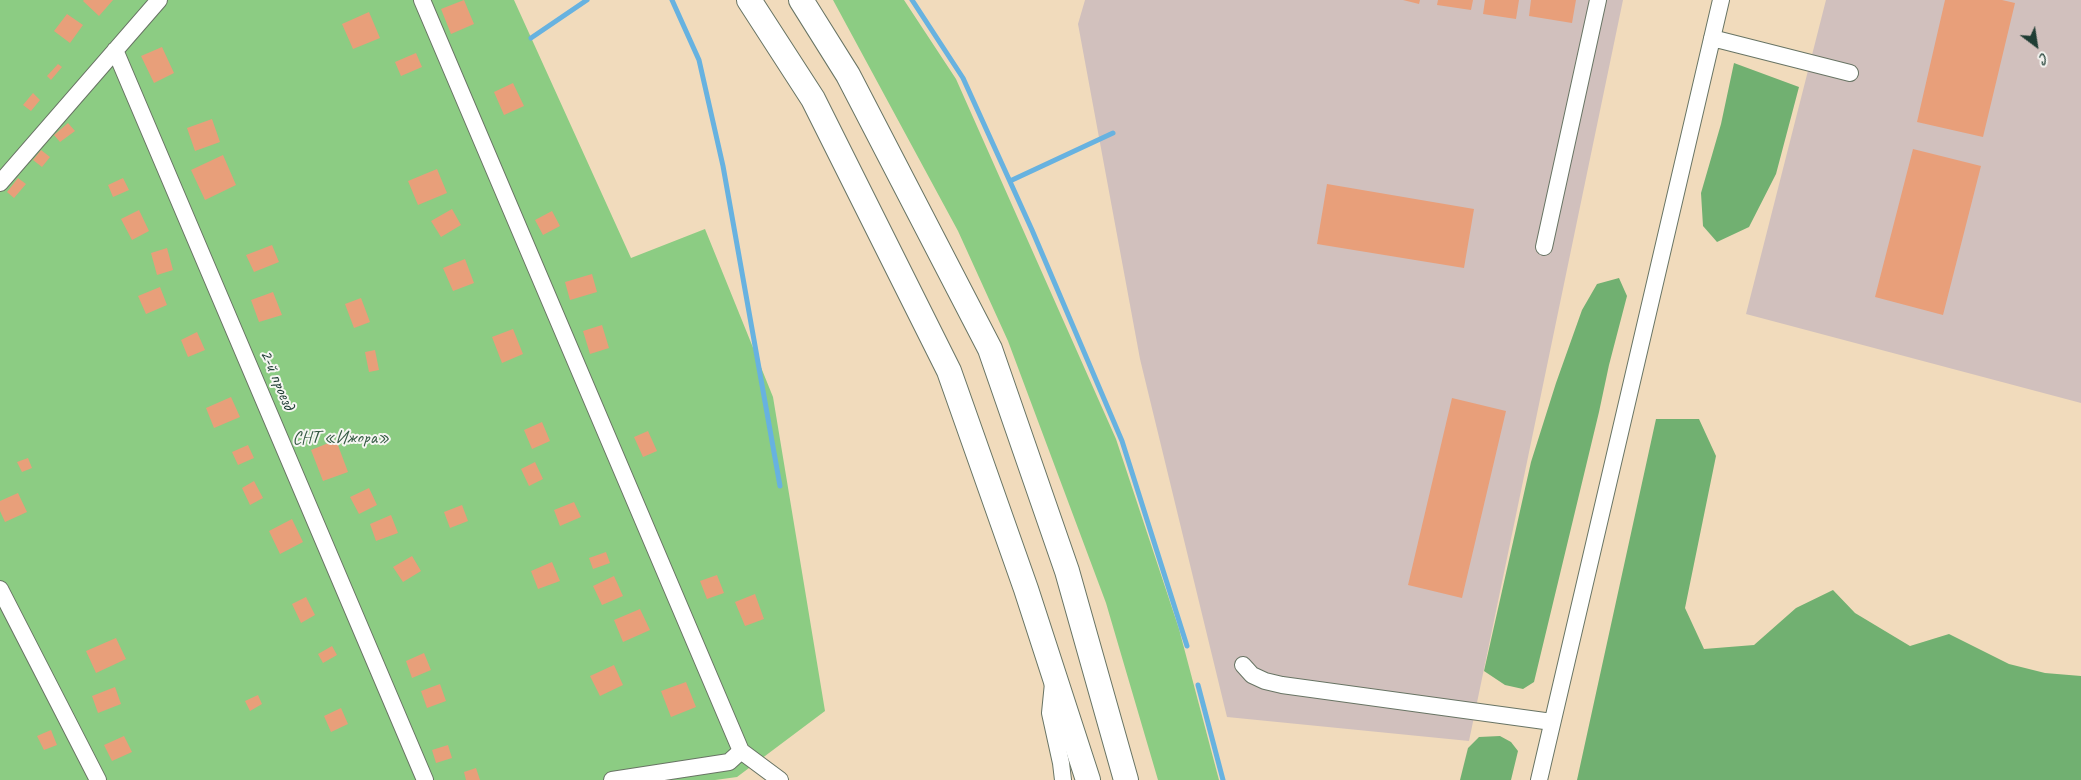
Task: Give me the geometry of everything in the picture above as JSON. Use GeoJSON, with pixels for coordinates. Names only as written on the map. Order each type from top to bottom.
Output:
{"type":"FeatureCollection","features":[{"type":"Feature","properties":{"kind":"highway"},"geometry":{"type":"LineString","coordinates":[[749,0],[813,98],[949,371],[1055,674],[1088,780]]}},
{"type":"Feature","properties":{"kind":"highway"},"geometry":{"type":"LineString","coordinates":[[801,0],[848,75],[990,350],[1067,571],[1126,780]]}},
{"type":"Feature","properties":{"kind":"street"},"geometry":{"type":"LineString","coordinates":[[0,183],[159,0]]}},
{"type":"Feature","properties":{"kind":"street"},"geometry":{"type":"LineString","coordinates":[[422,0],[741,751],[780,780]]}},
{"type":"Feature","properties":{"kind":"street"},"geometry":{"type":"LineString","coordinates":[[1544,247],[1598,0]]}},
{"type":"Feature","properties":{"kind":"street"},"geometry":{"type":"LineString","coordinates":[[1539,780],[1721,0]]}},
{"type":"Feature","properties":{"kind":"street"},"geometry":{"type":"LineString","coordinates":[[1712,38],[1850,73]]}},
{"type":"Feature","properties":{"kind":"street","name":"2-й проезд"},"geometry":{"type":"LineString","coordinates":[[115,50],[426,780]]}},
{"type":"Feature","properties":{"kind":"street"},"geometry":{"type":"LineString","coordinates":[[0,589],[98,780]]}},
{"type":"Feature","properties":{"kind":"street"},"geometry":{"type":"LineString","coordinates":[[1243,665],[1252,675],[1265,681],[1282,685],[1552,722]]}},
{"type":"Feature","properties":{"kind":"street"},"geometry":{"type":"LineString","coordinates":[[1055,674],[1050,713],[1063,780]]}},
{"type":"Feature","properties":{"kind":"street"},"geometry":{"type":"LineString","coordinates":[[612,780],[729,762],[741,751]]}},
{"type":"Feature","properties":{"kind":"shaded area"},"geometry":{"type":"Polygon","coordinates":[[[1085,0],[1623,0],[1469,741],[1227,717],[1140,359],[1078,24],[1085,0]]]}},
{"type":"Feature","properties":{"kind":"shaded area"},"geometry":{"type":"Polygon","coordinates":[[[1826,0],[2081,0],[2081,403],[1746,314],[1826,0]]]}},
{"type":"Feature","properties":{"kind":"green space","name":"СНТ «Ижора»"},"geometry":{"type":"Polygon","coordinates":[[[0,0],[514,0],[631,258],[705,229],[773,397],[825,711],[737,777],[715,780],[0,780],[0,0]]]}},
{"type":"Feature","properties":{"kind":"green space"},"geometry":{"type":"Polygon","coordinates":[[[833,0],[904,0],[956,79],[1116,439],[1179,629],[1219,780],[1158,780],[1106,603],[1008,341],[958,231],[833,0]]]}},
{"type":"Feature","properties":{"kind":"green space"},"geometry":{"type":"Polygon","coordinates":[[[1734,63],[1799,87],[1776,174],[1749,227],[1717,242],[1703,226],[1701,193],[1721,124],[1734,63]]]}},
{"type":"Feature","properties":{"kind":"green space"},"geometry":{"type":"Polygon","coordinates":[[[1619,278],[1627,296],[1534,682],[1523,689],[1505,685],[1484,671],[1531,462],[1582,310],[1597,284],[1619,278]]]}},
{"type":"Feature","properties":{"kind":"green space"},"geometry":{"type":"Polygon","coordinates":[[[1656,419],[1699,419],[1716,456],[1685,608],[1704,649],[1754,645],[1796,608],[1833,590],[1855,613],[1910,646],[1949,634],[2009,664],[2045,673],[2081,676],[2081,780],[1577,780],[1656,419]]]}},
{"type":"Feature","properties":{"kind":"green space"},"geometry":{"type":"Polygon","coordinates":[[[1500,736],[1511,742],[1518,751],[1511,780],[1460,780],[1468,748],[1479,737],[1500,736]]]}},
{"type":"Feature","properties":{"kind":"building"},"geometry":{"type":"Polygon","coordinates":[[[84,0],[113,0],[99,16],[84,0]]]}},
{"type":"Feature","properties":{"kind":"building"},"geometry":{"type":"Polygon","coordinates":[[[464,0],[474,24],[451,34],[441,9],[464,0]]]}},
{"type":"Feature","properties":{"kind":"building"},"geometry":{"type":"Polygon","coordinates":[[[1403,0],[1420,0],[1419,4],[1403,0]]]}},
{"type":"Feature","properties":{"kind":"building"},"geometry":{"type":"Polygon","coordinates":[[[1438,0],[1473,0],[1471,10],[1437,5],[1438,0]]]}},
{"type":"Feature","properties":{"kind":"building"},"geometry":{"type":"Polygon","coordinates":[[[1485,0],[1519,0],[1516,19],[1483,14],[1485,0]]]}},
{"type":"Feature","properties":{"kind":"building"},"geometry":{"type":"Polygon","coordinates":[[[1531,0],[1576,0],[1572,23],[1529,16],[1531,0]]]}},
{"type":"Feature","properties":{"kind":"building"},"geometry":{"type":"Polygon","coordinates":[[[1945,0],[2002,0],[2015,3],[1983,137],[1917,122],[1945,0]]]}},
{"type":"Feature","properties":{"kind":"building"},"geometry":{"type":"Polygon","coordinates":[[[369,12],[380,38],[353,49],[342,24],[369,12]]]}},
{"type":"Feature","properties":{"kind":"building"},"geometry":{"type":"Polygon","coordinates":[[[67,14],[83,25],[70,43],[54,31],[67,14]]]}},
{"type":"Feature","properties":{"kind":"building"},"geometry":{"type":"Polygon","coordinates":[[[162,47],[174,73],[154,83],[141,56],[162,47]]]}},
{"type":"Feature","properties":{"kind":"building"},"geometry":{"type":"Polygon","coordinates":[[[416,53],[422,67],[401,76],[395,62],[416,53]]]}},
{"type":"Feature","properties":{"kind":"building"},"geometry":{"type":"Polygon","coordinates":[[[58,64],[62,67],[51,80],[47,76],[58,64]]]}},
{"type":"Feature","properties":{"kind":"building"},"geometry":{"type":"Polygon","coordinates":[[[513,83],[524,106],[504,115],[494,92],[513,83]]]}},
{"type":"Feature","properties":{"kind":"building"},"geometry":{"type":"Polygon","coordinates":[[[33,93],[40,100],[31,111],[23,105],[33,93]]]}},
{"type":"Feature","properties":{"kind":"building"},"geometry":{"type":"Polygon","coordinates":[[[212,119],[220,142],[195,151],[187,128],[212,119]]]}},
{"type":"Feature","properties":{"kind":"building"},"geometry":{"type":"Polygon","coordinates":[[[68,123],[75,131],[60,142],[54,135],[68,123]]]}},
{"type":"Feature","properties":{"kind":"building"},"geometry":{"type":"Polygon","coordinates":[[[1913,149],[1981,166],[1943,315],[1875,297],[1913,149]]]}},
{"type":"Feature","properties":{"kind":"building"},"geometry":{"type":"Polygon","coordinates":[[[41,150],[50,157],[42,167],[33,160],[41,150]]]}},
{"type":"Feature","properties":{"kind":"building"},"geometry":{"type":"Polygon","coordinates":[[[223,155],[236,185],[205,200],[191,170],[223,155]]]}},
{"type":"Feature","properties":{"kind":"building"},"geometry":{"type":"Polygon","coordinates":[[[437,169],[447,193],[418,205],[408,181],[437,169]]]}},
{"type":"Feature","properties":{"kind":"building"},"geometry":{"type":"Polygon","coordinates":[[[18,178],[26,184],[14,198],[7,192],[18,178]]]}},
{"type":"Feature","properties":{"kind":"building"},"geometry":{"type":"Polygon","coordinates":[[[123,178],[129,190],[113,197],[108,185],[123,178]]]}},
{"type":"Feature","properties":{"kind":"building"},"geometry":{"type":"Polygon","coordinates":[[[1327,184],[1474,209],[1464,268],[1317,244],[1327,184]]]}},
{"type":"Feature","properties":{"kind":"building"},"geometry":{"type":"Polygon","coordinates":[[[452,209],[461,225],[441,237],[431,221],[452,209]]]}},
{"type":"Feature","properties":{"kind":"building"},"geometry":{"type":"Polygon","coordinates":[[[139,210],[149,231],[132,240],[121,219],[139,210]]]}},
{"type":"Feature","properties":{"kind":"building"},"geometry":{"type":"Polygon","coordinates":[[[552,211],[560,226],[543,235],[535,220],[552,211]]]}},
{"type":"Feature","properties":{"kind":"building"},"geometry":{"type":"Polygon","coordinates":[[[272,245],[279,262],[254,272],[246,255],[272,245]]]}},
{"type":"Feature","properties":{"kind":"building"},"geometry":{"type":"Polygon","coordinates":[[[167,248],[173,270],[157,275],[151,253],[167,248]]]}},
{"type":"Feature","properties":{"kind":"building"},"geometry":{"type":"Polygon","coordinates":[[[465,259],[474,283],[453,291],[443,268],[465,259]]]}},
{"type":"Feature","properties":{"kind":"building"},"geometry":{"type":"Polygon","coordinates":[[[592,274],[597,292],[570,300],[565,282],[592,274]]]}},
{"type":"Feature","properties":{"kind":"building"},"geometry":{"type":"Polygon","coordinates":[[[160,287],[167,305],[146,314],[138,296],[160,287]]]}},
{"type":"Feature","properties":{"kind":"building"},"geometry":{"type":"Polygon","coordinates":[[[273,292],[282,315],[259,322],[251,300],[273,292]]]}},
{"type":"Feature","properties":{"kind":"building"},"geometry":{"type":"Polygon","coordinates":[[[361,298],[370,322],[354,328],[345,304],[361,298]]]}},
{"type":"Feature","properties":{"kind":"building"},"geometry":{"type":"Polygon","coordinates":[[[602,325],[609,348],[590,354],[583,331],[602,325]]]}},
{"type":"Feature","properties":{"kind":"building"},"geometry":{"type":"Polygon","coordinates":[[[513,329],[523,354],[502,363],[492,337],[513,329]]]}},
{"type":"Feature","properties":{"kind":"building"},"geometry":{"type":"Polygon","coordinates":[[[197,332],[205,350],[188,357],[181,340],[197,332]]]}},
{"type":"Feature","properties":{"kind":"building"},"geometry":{"type":"Polygon","coordinates":[[[375,350],[379,370],[369,372],[365,352],[375,350]]]}},
{"type":"Feature","properties":{"kind":"building"},"geometry":{"type":"Polygon","coordinates":[[[231,397],[240,417],[214,428],[206,408],[231,397]]]}},
{"type":"Feature","properties":{"kind":"building"},"geometry":{"type":"Polygon","coordinates":[[[1452,398],[1506,411],[1462,598],[1408,585],[1452,398]]]}},
{"type":"Feature","properties":{"kind":"building"},"geometry":{"type":"Polygon","coordinates":[[[542,422],[550,441],[532,449],[524,430],[542,422]]]}},
{"type":"Feature","properties":{"kind":"building"},"geometry":{"type":"Polygon","coordinates":[[[648,431],[657,451],[643,457],[634,437],[648,431]]]}},
{"type":"Feature","properties":{"kind":"building"},"geometry":{"type":"Polygon","coordinates":[[[336,440],[348,472],[323,481],[311,450],[336,440]]]}},
{"type":"Feature","properties":{"kind":"building"},"geometry":{"type":"Polygon","coordinates":[[[248,445],[254,458],[238,465],[232,452],[248,445]]]}},
{"type":"Feature","properties":{"kind":"building"},"geometry":{"type":"Polygon","coordinates":[[[28,458],[32,468],[22,472],[17,462],[28,458]]]}},
{"type":"Feature","properties":{"kind":"building"},"geometry":{"type":"Polygon","coordinates":[[[535,462],[543,479],[529,486],[521,469],[535,462]]]}},
{"type":"Feature","properties":{"kind":"building"},"geometry":{"type":"Polygon","coordinates":[[[254,481],[263,498],[250,505],[242,488],[254,481]]]}},
{"type":"Feature","properties":{"kind":"building"},"geometry":{"type":"Polygon","coordinates":[[[369,488],[377,505],[359,514],[350,497],[369,488]]]}},
{"type":"Feature","properties":{"kind":"building"},"geometry":{"type":"Polygon","coordinates":[[[18,493],[27,512],[5,522],[0,511],[0,501],[18,493]]]}},
{"type":"Feature","properties":{"kind":"building"},"geometry":{"type":"Polygon","coordinates":[[[574,502],[581,517],[560,526],[554,510],[574,502]]]}},
{"type":"Feature","properties":{"kind":"building"},"geometry":{"type":"Polygon","coordinates":[[[462,505],[468,521],[450,528],[444,512],[462,505]]]}},
{"type":"Feature","properties":{"kind":"building"},"geometry":{"type":"Polygon","coordinates":[[[391,515],[398,533],[376,541],[370,524],[391,515]]]}},
{"type":"Feature","properties":{"kind":"building"},"geometry":{"type":"Polygon","coordinates":[[[292,519],[303,542],[280,554],[269,531],[292,519]]]}},
{"type":"Feature","properties":{"kind":"building"},"geometry":{"type":"Polygon","coordinates":[[[606,552],[610,563],[593,569],[589,558],[606,552]]]}},
{"type":"Feature","properties":{"kind":"building"},"geometry":{"type":"Polygon","coordinates":[[[412,556],[421,571],[403,582],[393,567],[412,556]]]}},
{"type":"Feature","properties":{"kind":"building"},"geometry":{"type":"Polygon","coordinates":[[[552,562],[560,581],[538,589],[531,571],[552,562]]]}},
{"type":"Feature","properties":{"kind":"building"},"geometry":{"type":"Polygon","coordinates":[[[717,575],[724,593],[707,599],[700,581],[717,575]]]}},
{"type":"Feature","properties":{"kind":"building"},"geometry":{"type":"Polygon","coordinates":[[[614,576],[623,596],[602,605],[593,586],[614,576]]]}},
{"type":"Feature","properties":{"kind":"building"},"geometry":{"type":"Polygon","coordinates":[[[755,594],[764,619],[745,626],[735,602],[755,594]]]}},
{"type":"Feature","properties":{"kind":"building"},"geometry":{"type":"Polygon","coordinates":[[[306,597],[315,615],[301,623],[292,604],[306,597]]]}},
{"type":"Feature","properties":{"kind":"building"},"geometry":{"type":"Polygon","coordinates":[[[640,609],[650,630],[623,642],[614,620],[640,609]]]}},
{"type":"Feature","properties":{"kind":"building"},"geometry":{"type":"Polygon","coordinates":[[[116,638],[126,659],[96,673],[86,651],[116,638]]]}},
{"type":"Feature","properties":{"kind":"building"},"geometry":{"type":"Polygon","coordinates":[[[332,646],[337,655],[323,663],[318,654],[332,646]]]}},
{"type":"Feature","properties":{"kind":"building"},"geometry":{"type":"Polygon","coordinates":[[[424,653],[431,670],[412,678],[406,661],[424,653]]]}},
{"type":"Feature","properties":{"kind":"building"},"geometry":{"type":"Polygon","coordinates":[[[614,665],[623,685],[600,696],[590,676],[614,665]]]}},
{"type":"Feature","properties":{"kind":"building"},"geometry":{"type":"Polygon","coordinates":[[[686,682],[696,707],[671,717],[661,691],[686,682]]]}},
{"type":"Feature","properties":{"kind":"building"},"geometry":{"type":"Polygon","coordinates":[[[440,684],[446,701],[427,708],[421,691],[440,684]]]}},
{"type":"Feature","properties":{"kind":"building"},"geometry":{"type":"Polygon","coordinates":[[[115,687],[121,704],[98,713],[92,696],[115,687]]]}},
{"type":"Feature","properties":{"kind":"building"},"geometry":{"type":"Polygon","coordinates":[[[258,695],[262,704],[250,711],[245,701],[258,695]]]}},
{"type":"Feature","properties":{"kind":"building"},"geometry":{"type":"Polygon","coordinates":[[[341,708],[348,724],[331,732],[324,716],[341,708]]]}},
{"type":"Feature","properties":{"kind":"building"},"geometry":{"type":"Polygon","coordinates":[[[51,730],[57,745],[44,750],[37,736],[51,730]]]}},
{"type":"Feature","properties":{"kind":"building"},"geometry":{"type":"Polygon","coordinates":[[[124,736],[132,752],[112,761],[104,745],[124,736]]]}},
{"type":"Feature","properties":{"kind":"building"},"geometry":{"type":"Polygon","coordinates":[[[448,745],[452,758],[436,763],[432,750],[448,745]]]}},
{"type":"Feature","properties":{"kind":"building"},"geometry":{"type":"Polygon","coordinates":[[[476,768],[480,780],[466,780],[464,772],[476,768]]]}},
{"type":"Feature","properties":{"kind":"waterway"},"geometry":{"type":"LineString","coordinates":[[531,38],[587,0]]}},
{"type":"Feature","properties":{"kind":"waterway"},"geometry":{"type":"LineString","coordinates":[[672,0],[699,60],[723,166],[780,486]]}},
{"type":"Feature","properties":{"kind":"waterway"},"geometry":{"type":"LineString","coordinates":[[912,0],[963,78],[1032,230],[1122,441],[1187,646]]}},
{"type":"Feature","properties":{"kind":"waterway"},"geometry":{"type":"LineString","coordinates":[[1010,181],[1113,133]]}},
{"type":"Feature","properties":{"kind":"waterway"},"geometry":{"type":"LineString","coordinates":[[1198,685],[1223,780]]}}]}
